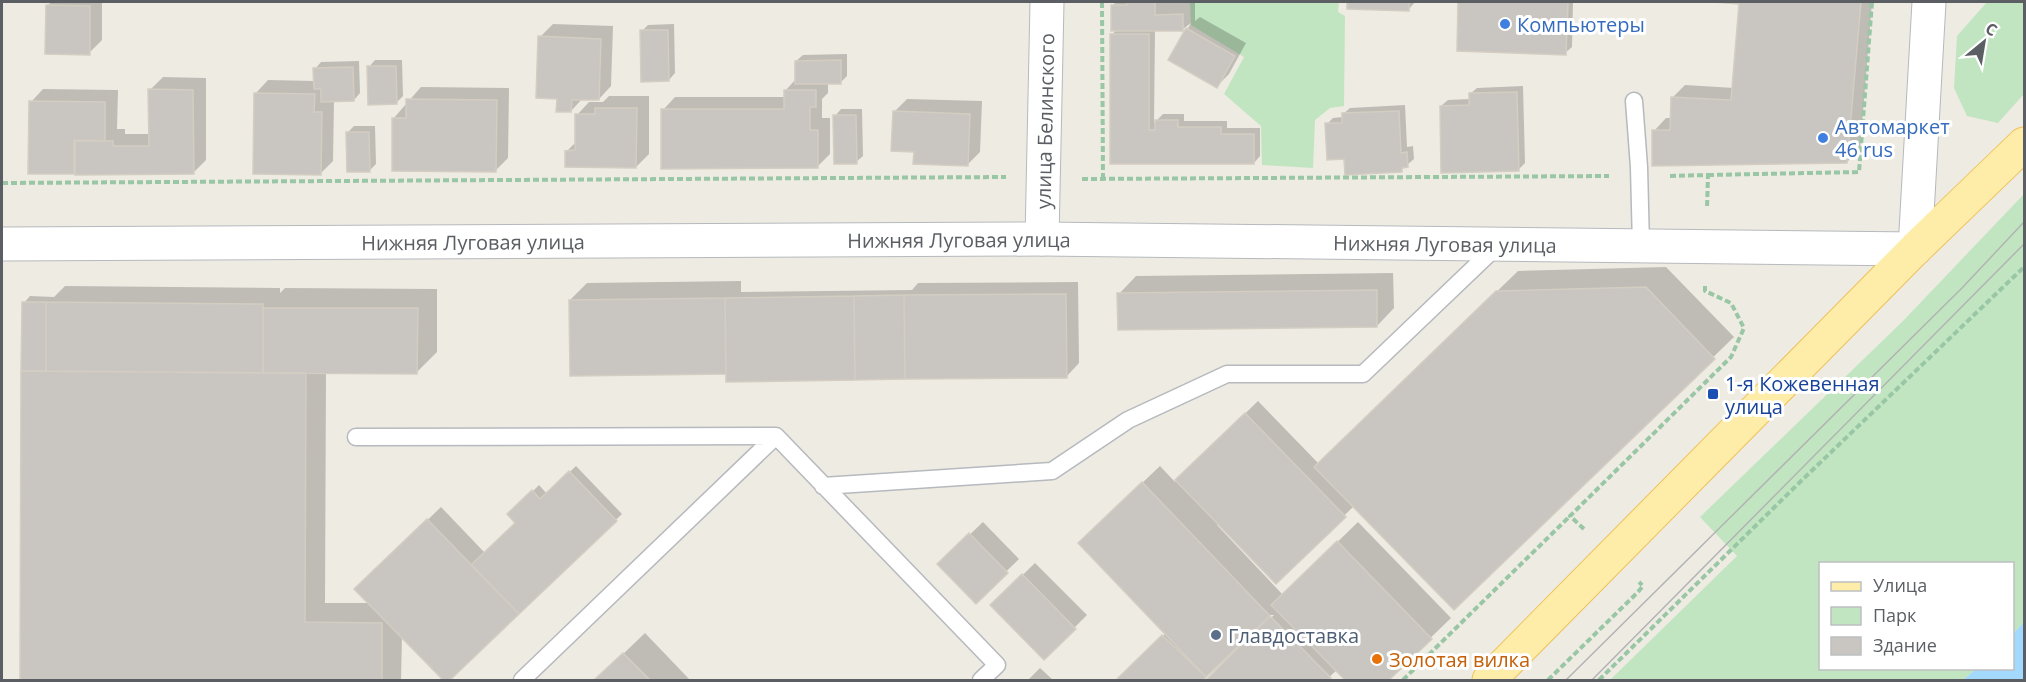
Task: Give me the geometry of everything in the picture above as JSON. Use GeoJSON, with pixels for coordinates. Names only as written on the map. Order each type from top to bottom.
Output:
{"type":"FeatureCollection","features":[{"type":"Feature","properties":{"kind":"main road"},"geometry":{"type":"LineString","coordinates":[[1489,681],[1915,249],[2025,144]]}},
{"type":"Feature","properties":{"kind":"street","name":"улица Белинского"},"geometry":{"type":"LineString","coordinates":[[1042,239],[1047,2]]}},
{"type":"Feature","properties":{"kind":"street"},"geometry":{"type":"LineString","coordinates":[[1915,249],[1929,2]]}},
{"type":"Feature","properties":{"kind":"street","name":"Нижняя Луговая улица"},"geometry":{"type":"LineString","coordinates":[[2,244],[1042,239],[1915,249]]}},
{"type":"Feature","properties":{"kind":"lane"},"geometry":{"type":"LineString","coordinates":[[1634,101],[1639,167],[1641,246]]}},
{"type":"Feature","properties":{"kind":"lane"},"geometry":{"type":"LineString","coordinates":[[823,486],[1053,471],[1128,420],[1227,374],[1363,374],[1499,244]]}},
{"type":"Feature","properties":{"kind":"lane"},"geometry":{"type":"LineString","coordinates":[[522,681],[776,436]]}},
{"type":"Feature","properties":{"kind":"lane"},"geometry":{"type":"LineString","coordinates":[[356,437],[776,436],[997,665],[981,681]]}},
{"type":"Feature","properties":{"kind":"path"},"geometry":{"type":"LineString","coordinates":[[1102,2],[1103,180]]}},
{"type":"Feature","properties":{"kind":"path"},"geometry":{"type":"LineString","coordinates":[[1708,175],[1859,172],[1872,2]]}},
{"type":"Feature","properties":{"kind":"path"},"geometry":{"type":"LineString","coordinates":[[1599,681],[1800,483],[2025,267]]}},
{"type":"Feature","properties":{"kind":"path"},"geometry":{"type":"LineString","coordinates":[[1403,681],[1570,516]]}},
{"type":"Feature","properties":{"kind":"green space"},"geometry":{"type":"Polygon","coordinates":[[[1190,2],[1339,2],[1338,12],[1345,16],[1344,106],[1330,108],[1315,120],[1313,168],[1262,165],[1261,126],[1224,94],[1244,57],[1191,25],[1190,2]]]}},
{"type":"Feature","properties":{"kind":"green space"},"geometry":{"type":"Polygon","coordinates":[[[1987,2],[2024,2],[2024,94],[1998,123],[1967,116],[1954,88],[1957,36],[1987,2]]]}},
{"type":"Feature","properties":{"kind":"green space"},"geometry":{"type":"Polygon","coordinates":[[[2024,194],[2024,622],[2014,633],[2014,562],[1819,562],[1819,670],[1975,670],[1963,680],[1610,680],[1737,556],[1700,517],[1903,321],[2024,194]]]}},
{"type":"Feature","properties":{"kind":"water"},"geometry":{"type":"Polygon","coordinates":[[[2024,622],[2024,680],[1963,680],[1975,670],[2014,670],[2014,633],[2024,622]]]}},
{"type":"Feature","properties":{"kind":"building"},"geometry":{"type":"Polygon","coordinates":[[[1127,2],[1155,2],[1155,15],[1183,14],[1183,31],[1111,31],[1111,5],[1127,5],[1127,2]]]}},
{"type":"Feature","properties":{"kind":"building"},"geometry":{"type":"Polygon","coordinates":[[[1347,2],[1409,2],[1409,11],[1347,9],[1347,2]]]}},
{"type":"Feature","properties":{"kind":"building"},"geometry":{"type":"Polygon","coordinates":[[[1458,2],[1568,2],[1566,55],[1457,51],[1458,2]]]}},
{"type":"Feature","properties":{"kind":"building"},"geometry":{"type":"Polygon","coordinates":[[[1714,2],[1861,2],[1847,163],[1652,166],[1652,130],[1670,130],[1671,97],[1731,100],[1739,4],[1714,2]]]}},
{"type":"Feature","properties":{"kind":"building"},"geometry":{"type":"Polygon","coordinates":[[[46,5],[90,6],[90,55],[45,54],[46,5]]]}},
{"type":"Feature","properties":{"kind":"building"},"geometry":{"type":"Polygon","coordinates":[[[1186,28],[1235,56],[1217,88],[1168,60],[1186,28]]]}},
{"type":"Feature","properties":{"kind":"building"},"geometry":{"type":"Polygon","coordinates":[[[640,30],[668,30],[669,81],[641,82],[640,30]]]}},
{"type":"Feature","properties":{"kind":"building"},"geometry":{"type":"Polygon","coordinates":[[[1110,34],[1149,34],[1149,130],[1155,130],[1155,120],[1178,120],[1178,127],[1221,127],[1221,134],[1254,134],[1254,164],[1110,164],[1110,34]]]}},
{"type":"Feature","properties":{"kind":"building"},"geometry":{"type":"Polygon","coordinates":[[[538,36],[601,39],[599,100],[572,100],[571,112],[556,112],[557,99],[536,98],[538,36]]]}},
{"type":"Feature","properties":{"kind":"building"},"geometry":{"type":"Polygon","coordinates":[[[841,60],[841,84],[795,84],[795,61],[841,60]]]}},
{"type":"Feature","properties":{"kind":"building"},"geometry":{"type":"Polygon","coordinates":[[[367,66],[396,66],[397,104],[368,105],[367,66]]]}},
{"type":"Feature","properties":{"kind":"building"},"geometry":{"type":"Polygon","coordinates":[[[353,67],[354,101],[321,102],[321,89],[314,89],[313,68],[353,67]]]}},
{"type":"Feature","properties":{"kind":"building"},"geometry":{"type":"Polygon","coordinates":[[[148,89],[193,90],[194,174],[75,175],[75,141],[113,141],[113,146],[149,146],[148,89]]]}},
{"type":"Feature","properties":{"kind":"building"},"geometry":{"type":"Polygon","coordinates":[[[784,90],[816,90],[816,107],[810,107],[810,130],[818,130],[818,168],[661,169],[661,109],[784,109],[784,90]]]}},
{"type":"Feature","properties":{"kind":"building"},"geometry":{"type":"Polygon","coordinates":[[[1517,92],[1519,171],[1441,173],[1440,106],[1469,105],[1469,93],[1517,92]]]}},
{"type":"Feature","properties":{"kind":"building"},"geometry":{"type":"Polygon","coordinates":[[[254,93],[315,94],[314,112],[322,112],[321,175],[253,174],[254,93]]]}},
{"type":"Feature","properties":{"kind":"building"},"geometry":{"type":"Polygon","coordinates":[[[406,99],[497,100],[496,172],[392,171],[392,118],[406,118],[406,99]]]}},
{"type":"Feature","properties":{"kind":"building"},"geometry":{"type":"Polygon","coordinates":[[[29,101],[105,102],[105,141],[74,140],[74,174],[28,174],[29,101]]]}},
{"type":"Feature","properties":{"kind":"building"},"geometry":{"type":"Polygon","coordinates":[[[595,108],[637,108],[636,168],[565,167],[565,151],[575,150],[575,114],[595,114],[595,108]]]}},
{"type":"Feature","properties":{"kind":"building"},"geometry":{"type":"Polygon","coordinates":[[[893,111],[970,114],[968,166],[913,164],[914,152],[891,151],[893,111]]]}},
{"type":"Feature","properties":{"kind":"building"},"geometry":{"type":"Polygon","coordinates":[[[1399,111],[1401,153],[1407,152],[1408,167],[1402,168],[1402,172],[1345,175],[1344,159],[1327,160],[1325,123],[1342,123],[1342,113],[1399,111]]]}},
{"type":"Feature","properties":{"kind":"building"},"geometry":{"type":"Polygon","coordinates":[[[833,115],[856,115],[857,164],[834,164],[833,115]]]}},
{"type":"Feature","properties":{"kind":"building"},"geometry":{"type":"Polygon","coordinates":[[[346,132],[369,132],[370,172],[347,172],[346,132]]]}},
{"type":"Feature","properties":{"kind":"building"},"geometry":{"type":"Polygon","coordinates":[[[1646,287],[1715,359],[1454,610],[1314,467],[1496,291],[1646,287]]]}},
{"type":"Feature","properties":{"kind":"building"},"geometry":{"type":"Polygon","coordinates":[[[1377,290],[1377,327],[1118,330],[1117,293],[1377,290]]]}},
{"type":"Feature","properties":{"kind":"building"},"geometry":{"type":"Polygon","coordinates":[[[1066,294],[1067,378],[905,379],[904,295],[1066,294]]]}},
{"type":"Feature","properties":{"kind":"building"},"geometry":{"type":"Polygon","coordinates":[[[904,295],[905,379],[855,380],[854,296],[904,295]]]}},
{"type":"Feature","properties":{"kind":"building"},"geometry":{"type":"Polygon","coordinates":[[[854,296],[855,380],[726,382],[725,298],[854,296]]]}},
{"type":"Feature","properties":{"kind":"building"},"geometry":{"type":"Polygon","coordinates":[[[725,298],[726,374],[570,376],[569,300],[725,298]]]}},
{"type":"Feature","properties":{"kind":"building"},"geometry":{"type":"Polygon","coordinates":[[[22,302],[46,302],[46,371],[21,371],[22,302]]]}},
{"type":"Feature","properties":{"kind":"building"},"geometry":{"type":"Polygon","coordinates":[[[46,302],[263,304],[263,373],[46,371],[46,302]]]}},
{"type":"Feature","properties":{"kind":"building"},"geometry":{"type":"Polygon","coordinates":[[[263,308],[418,308],[417,374],[263,373],[263,308]]]}},
{"type":"Feature","properties":{"kind":"building"},"geometry":{"type":"Polygon","coordinates":[[[21,371],[306,373],[305,622],[382,623],[382,680],[20,680],[21,371]]]}},
{"type":"Feature","properties":{"kind":"building"},"geometry":{"type":"Polygon","coordinates":[[[1245,413],[1346,517],[1276,584],[1175,480],[1245,413]]]}},
{"type":"Feature","properties":{"kind":"building"},"geometry":{"type":"Polygon","coordinates":[[[569,471],[617,521],[519,614],[471,565],[515,523],[507,514],[532,490],[540,499],[569,471]]]}},
{"type":"Feature","properties":{"kind":"building"},"geometry":{"type":"Polygon","coordinates":[[[1142,482],[1270,616],[1206,677],[1078,543],[1142,482]]]}},
{"type":"Feature","properties":{"kind":"building"},"geometry":{"type":"Polygon","coordinates":[[[427,519],[519,614],[450,680],[443,680],[354,589],[427,519]]]}},
{"type":"Feature","properties":{"kind":"building"},"geometry":{"type":"Polygon","coordinates":[[[969,533],[1008,573],[976,604],[937,564],[969,533]]]}},
{"type":"Feature","properties":{"kind":"building"},"geometry":{"type":"Polygon","coordinates":[[[1337,541],[1432,639],[1389,680],[1345,680],[1271,605],[1337,541]]]}},
{"type":"Feature","properties":{"kind":"building"},"geometry":{"type":"Polygon","coordinates":[[[1022,574],[1076,629],[1044,660],[990,605],[1022,574]]]}},
{"type":"Feature","properties":{"kind":"building"},"geometry":{"type":"Polygon","coordinates":[[[1270,616],[1331,678],[1328,680],[1206,680],[1270,616]]]}},
{"type":"Feature","properties":{"kind":"building"},"geometry":{"type":"Polygon","coordinates":[[[1162,635],[1206,677],[1203,680],[1116,680],[1162,635]]]}},
{"type":"Feature","properties":{"kind":"building"},"geometry":{"type":"Polygon","coordinates":[[[623,653],[650,680],[594,680],[623,653]]]}},
{"type":"Feature","properties":{"kind":"tram line"},"geometry":{"type":"LineString","coordinates":[[1566,680],[1962,288],[2024,222]]}},
{"type":"Feature","properties":{"kind":"tram line"},"geometry":{"type":"LineString","coordinates":[[1592,680],[2024,244]]}},
{"type":"Feature","properties":{"kind":"place","name":"Компьютеры"},"geometry":{"type":"Point","coordinates":[1505,24]}},
{"type":"Feature","properties":{"kind":"place","name":"Автомаркет 46 rus"},"geometry":{"type":"Point","coordinates":[1823,138]}},
{"type":"Feature","properties":{"kind":"place","name":"1-я Кожевенная улица"},"geometry":{"type":"Point","coordinates":[1713,394]}},
{"type":"Feature","properties":{"kind":"place","name":"Главдоставка"},"geometry":{"type":"Point","coordinates":[1216,635]}},
{"type":"Feature","properties":{"kind":"place","name":"Золотая вилка"},"geometry":{"type":"Point","coordinates":[1377,659]}}]}
